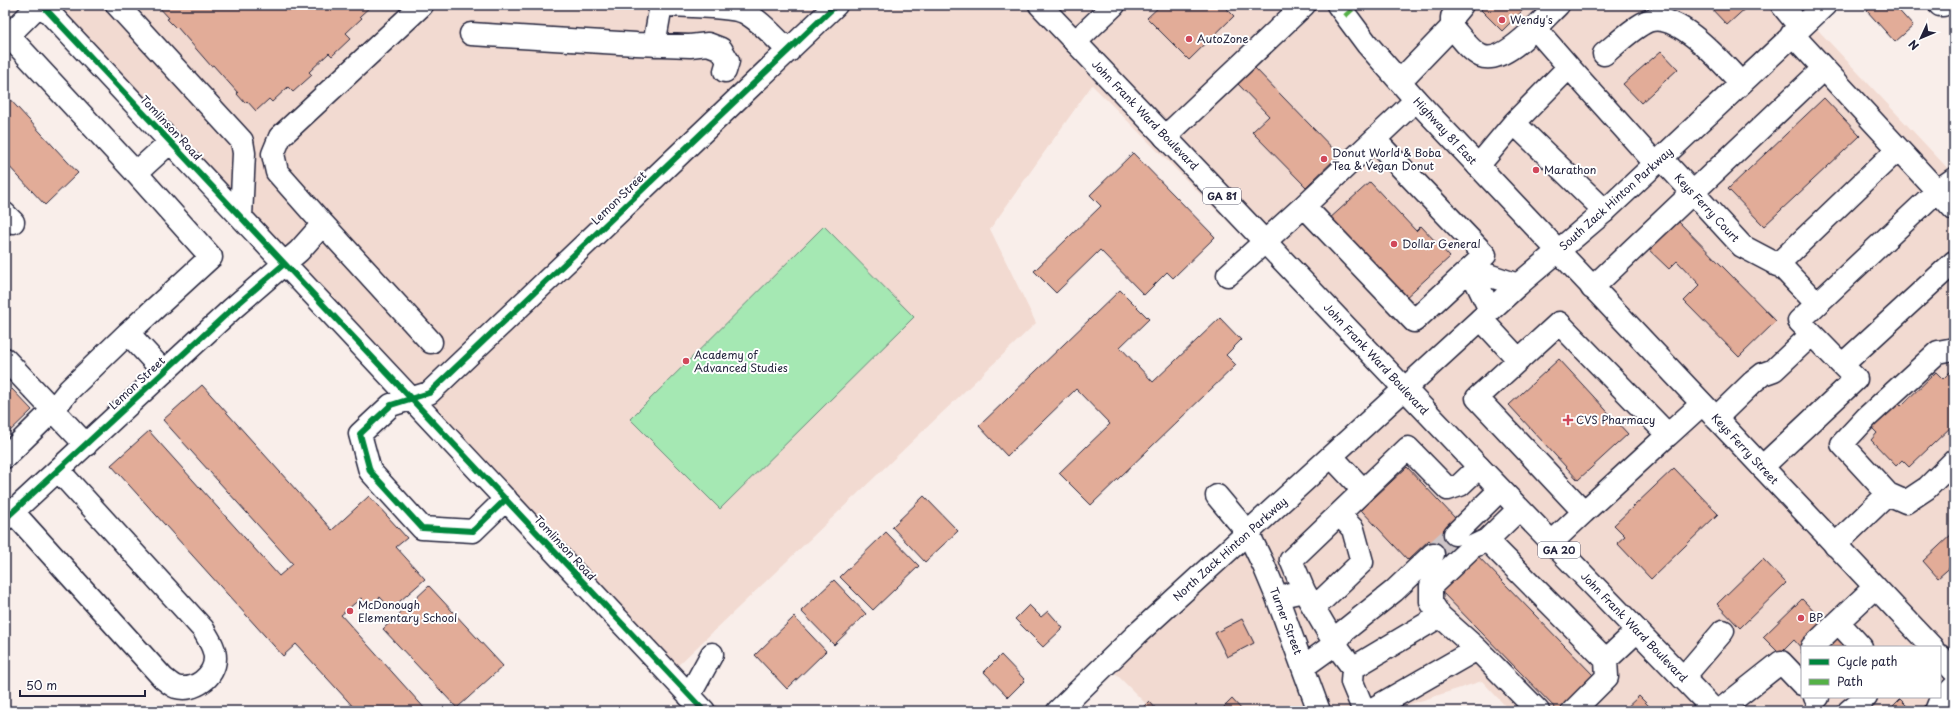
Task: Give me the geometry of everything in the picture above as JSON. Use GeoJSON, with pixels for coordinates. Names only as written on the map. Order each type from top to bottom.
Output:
{"type":"FeatureCollection","features":[{"type":"Feature","properties":{"kind":"main road"},"geometry":{"type":"LineString","coordinates":[[5,457],[128,333],[211,257],[136,173],[7,34],[41,5]]}},
{"type":"Feature","properties":{"kind":"main road","name":"Tomlinson Road"},"geometry":{"type":"LineString","coordinates":[[41,5],[704,711]]}},
{"type":"Feature","properties":{"kind":"main road"},"geometry":{"type":"LineString","coordinates":[[117,5],[242,141],[244,153],[241,217]]}},
{"type":"Feature","properties":{"kind":"main road"},"geometry":{"type":"LineString","coordinates":[[422,5],[280,137],[273,154],[277,172],[431,342]]}},
{"type":"Feature","properties":{"kind":"main road"},"geometry":{"type":"LineString","coordinates":[[654,45],[661,5]]}},
{"type":"Feature","properties":{"kind":"main road"},"geometry":{"type":"LineString","coordinates":[[666,5],[730,9],[743,12],[754,19],[789,51]]}},
{"type":"Feature","properties":{"kind":"main road","name":"Lemon Street"},"geometry":{"type":"LineString","coordinates":[[506,499],[473,531],[422,528],[370,471],[360,434],[391,405],[429,393],[836,5]]}},
{"type":"Feature","properties":{"kind":"main road","name":"John Frank Ward Boulevard"},"geometry":{"type":"LineString","coordinates":[[1040,5],[1403,389],[1715,711]]}},
{"type":"Feature","properties":{"kind":"main road"},"geometry":{"type":"LineString","coordinates":[[1075,42],[1114,5]]}},
{"type":"Feature","properties":{"kind":"main road"},"geometry":{"type":"LineString","coordinates":[[1165,137],[1304,5]]}},
{"type":"Feature","properties":{"kind":"main road","name":"Highway 81 East"},"geometry":{"type":"LineString","coordinates":[[1338,5],[1367,44],[1416,100],[1558,251]]}},
{"type":"Feature","properties":{"kind":"main road"},"geometry":{"type":"LineString","coordinates":[[1500,55],[1515,36],[1546,5]]}},
{"type":"Feature","properties":{"kind":"main road"},"geometry":{"type":"LineString","coordinates":[[1452,27],[1481,56],[1500,55],[1516,45],[1558,5]]}},
{"type":"Feature","properties":{"kind":"main road"},"geometry":{"type":"LineString","coordinates":[[1782,5],[1796,31],[1823,69],[1898,149],[1946,185],[1954,209]]}},
{"type":"Feature","properties":{"kind":"main road","name":"South Zack Hinton Parkway"},"geometry":{"type":"LineString","coordinates":[[1403,389],[1518,284],[1605,211],[1825,5]]}},
{"type":"Feature","properties":{"kind":"main road"},"geometry":{"type":"LineString","coordinates":[[1400,81],[1452,27],[1452,17],[1465,6]]}},
{"type":"Feature","properties":{"kind":"main road"},"geometry":{"type":"LineString","coordinates":[[1604,54],[1634,30],[1649,21],[1660,20],[1675,25],[1701,42],[1741,83]]}},
{"type":"Feature","properties":{"kind":"main road","name":"Keys Ferry Court"},"geometry":{"type":"LineString","coordinates":[[1534,28],[1569,67],[1659,161],[1692,192],[1742,246],[1782,267],[1817,304]]}},
{"type":"Feature","properties":{"kind":"main road"},"geometry":{"type":"LineString","coordinates":[[471,34],[654,45],[690,46],[708,44],[721,49],[728,61],[726,71]]}},
{"type":"Feature","properties":{"kind":"main road"},"geometry":{"type":"LineString","coordinates":[[1478,166],[1514,123],[1569,67]]}},
{"type":"Feature","properties":{"kind":"main road"},"geometry":{"type":"LineString","coordinates":[[1592,288],[1823,69]]}},
{"type":"Feature","properties":{"kind":"main road"},"geometry":{"type":"LineString","coordinates":[[1228,275],[1375,140],[1416,100]]}},
{"type":"Feature","properties":{"kind":"main road"},"geometry":{"type":"LineString","coordinates":[[1514,123],[1605,211]]}},
{"type":"Feature","properties":{"kind":"main road"},"geometry":{"type":"LineString","coordinates":[[1304,206],[1414,321],[1470,269],[1485,255],[1375,140]]}},
{"type":"Feature","properties":{"kind":"main road"},"geometry":{"type":"LineString","coordinates":[[136,173],[170,142]]}},
{"type":"Feature","properties":{"kind":"main road"},"geometry":{"type":"LineString","coordinates":[[1777,265],[1898,149]]}},
{"type":"Feature","properties":{"kind":"main road"},"geometry":{"type":"LineString","coordinates":[[1762,467],[1856,379],[1811,335],[1799,321],[1946,185]]}},
{"type":"Feature","properties":{"kind":"main road","name":"Lemon Street"},"geometry":{"type":"LineString","coordinates":[[9,516],[232,309],[299,251],[323,224]]}},
{"type":"Feature","properties":{"kind":"main road","name":"Keys Ferry Street"},"geometry":{"type":"LineString","coordinates":[[1558,251],[1836,545],[1929,646]]}},
{"type":"Feature","properties":{"kind":"main road"},"geometry":{"type":"LineString","coordinates":[[1842,365],[1954,262]]}},
{"type":"Feature","properties":{"kind":"main road"},"geometry":{"type":"LineString","coordinates":[[1470,269],[1518,284]]}},
{"type":"Feature","properties":{"kind":"main road"},"geometry":{"type":"LineString","coordinates":[[1470,269],[1485,315],[1519,360]]}},
{"type":"Feature","properties":{"kind":"main road"},"geometry":{"type":"LineString","coordinates":[[1584,512],[1477,398],[1559,323],[1668,434]]}},
{"type":"Feature","properties":{"kind":"main road"},"geometry":{"type":"LineString","coordinates":[[128,333],[164,372]]}},
{"type":"Feature","properties":{"kind":"main road"},"geometry":{"type":"LineString","coordinates":[[1551,543],[1668,434],[1709,411],[1764,374],[1774,370],[1811,335]]}},
{"type":"Feature","properties":{"kind":"main road"},"geometry":{"type":"LineString","coordinates":[[1954,349],[1938,352],[1867,417],[1842,444],[1888,494],[1906,502],[1927,488],[1954,462]]}},
{"type":"Feature","properties":{"kind":"main road"},"geometry":{"type":"LineString","coordinates":[[5,359],[86,445]]}},
{"type":"Feature","properties":{"kind":"main road","name":"North Zack Hinton Parkway"},"geometry":{"type":"LineString","coordinates":[[1058,711],[1137,634],[1332,457],[1403,389]]}},
{"type":"Feature","properties":{"kind":"main road"},"geometry":{"type":"LineString","coordinates":[[1364,711],[1352,682],[1353,668],[1335,644],[1309,600],[1291,560],[1408,448],[1448,489],[1460,485],[1479,467]]}},
{"type":"Feature","properties":{"kind":"main road"},"geometry":{"type":"LineString","coordinates":[[1332,457],[1363,490]]}},
{"type":"Feature","properties":{"kind":"main road"},"geometry":{"type":"LineString","coordinates":[[9,516],[163,678],[175,687],[187,688],[201,683],[211,672],[215,658],[213,645],[203,629],[58,470]]}},
{"type":"Feature","properties":{"kind":"main road"},"geometry":{"type":"LineString","coordinates":[[1455,534],[1500,490]]}},
{"type":"Feature","properties":{"kind":"main road"},"geometry":{"type":"LineString","coordinates":[[1836,545],[1888,494]]}},
{"type":"Feature","properties":{"kind":"main road","name":"Turner Street"},"geometry":{"type":"LineString","coordinates":[[1217,496],[1248,533],[1278,597],[1319,711]]}},
{"type":"Feature","properties":{"kind":"main road"},"geometry":{"type":"LineString","coordinates":[[1519,509],[1487,540],[1472,547],[1431,586],[1431,602],[1440,616],[1476,649],[1538,711]]}},
{"type":"Feature","properties":{"kind":"main road"},"geometry":{"type":"LineString","coordinates":[[1278,597],[1309,600],[1362,562],[1353,529],[1339,514]]}},
{"type":"Feature","properties":{"kind":"main road"},"geometry":{"type":"LineString","coordinates":[[1487,540],[1606,660],[1607,677],[1573,711]]}},
{"type":"Feature","properties":{"kind":"main road"},"geometry":{"type":"LineString","coordinates":[[1304,667],[1335,644],[1344,631],[1394,591],[1434,554]]}},
{"type":"Feature","properties":{"kind":"main road"},"geometry":{"type":"LineString","coordinates":[[1816,646],[1847,638],[1875,587]]}},
{"type":"Feature","properties":{"kind":"main road"},"geometry":{"type":"LineString","coordinates":[[1353,668],[1440,616]]}},
{"type":"Feature","properties":{"kind":"main road"},"geometry":{"type":"LineString","coordinates":[[1606,660],[1637,631]]}},
{"type":"Feature","properties":{"kind":"main road"},"geometry":{"type":"LineString","coordinates":[[1683,678],[1723,631]]}},
{"type":"Feature","properties":{"kind":"main road"},"geometry":{"type":"LineString","coordinates":[[1369,711],[1476,649]]}},
{"type":"Feature","properties":{"kind":"main road"},"geometry":{"type":"LineString","coordinates":[[689,696],[712,654]]}},
{"type":"Feature","properties":{"kind":"main road","name":"Keys Ferry Street"},"geometry":{"type":"LineString","coordinates":[[1941,658],[1954,671]]}},
{"type":"Feature","properties":{"kind":"main road"},"geometry":{"type":"LineString","coordinates":[[1719,711],[1781,662],[1801,678]]}},
{"type":"Feature","properties":{"kind":"main road"},"geometry":{"type":"LineString","coordinates":[[1936,711],[1940,701],[1954,687]]}},
{"type":"Feature","properties":{"kind":"main road"},"geometry":{"type":"LineString","coordinates":[[1849,711],[1865,698]]}},
{"type":"Feature","properties":{"kind":"shaded area"},"geometry":{"type":"Polygon","coordinates":[[[44,5],[1811,5],[1803,14],[1954,175],[1954,711],[1510,711],[1482,681],[1389,711],[1153,711],[1106,664],[1401,396],[1092,85],[990,229],[1036,323],[672,671],[44,5]]]}},
{"type":"Feature","properties":{"kind":"green space"},"geometry":{"type":"Polygon","coordinates":[[[824,226],[914,317],[720,509],[630,419],[824,226]]]}},
{"type":"Feature","properties":{"kind":"building"},"geometry":{"type":"Polygon","coordinates":[[[157,5],[372,5],[360,16],[362,18],[346,33],[351,38],[332,56],[329,53],[309,72],[312,75],[293,92],[288,87],[272,102],[269,99],[256,111],[247,101],[245,103],[213,65],[211,66],[177,27],[176,28],[167,19],[169,18],[157,5]]]}},
{"type":"Feature","properties":{"kind":"building","name":"AutoZone"},"geometry":{"type":"Polygon","coordinates":[[[1161,5],[1223,5],[1234,16],[1189,60],[1147,18],[1161,5]]]}},
{"type":"Feature","properties":{"kind":"building","name":"Wendy's"},"geometry":{"type":"Polygon","coordinates":[[[1485,5],[1528,5],[1502,31],[1481,10],[1485,5]]]}},
{"type":"Feature","properties":{"kind":"building"},"geometry":{"type":"Polygon","coordinates":[[[1708,5],[1749,5],[1727,25],[1708,5]]]}},
{"type":"Feature","properties":{"kind":"building"},"geometry":{"type":"Polygon","coordinates":[[[1875,5],[1880,5],[1882,7],[1885,5],[1894,5],[1913,26],[1895,42],[1867,11],[1875,5]]]}},
{"type":"Feature","properties":{"kind":"building"},"geometry":{"type":"Polygon","coordinates":[[[1661,51],[1678,69],[1641,103],[1623,84],[1661,51]]]}},
{"type":"Feature","properties":{"kind":"building"},"geometry":{"type":"Polygon","coordinates":[[[1254,67],[1339,155],[1306,187],[1252,132],[1269,116],[1237,83],[1254,67]]]}},
{"type":"Feature","properties":{"kind":"building"},"geometry":{"type":"Polygon","coordinates":[[[5,94],[78,173],[45,205],[5,162],[5,94]]]}},
{"type":"Feature","properties":{"kind":"building"},"geometry":{"type":"Polygon","coordinates":[[[1824,98],[1860,136],[1764,226],[1728,189],[1824,98]]]}},
{"type":"Feature","properties":{"kind":"building"},"geometry":{"type":"Polygon","coordinates":[[[1133,153],[1215,237],[1173,278],[1167,272],[1144,295],[1100,250],[1056,293],[1034,271],[1101,206],[1090,195],[1133,153]]]}},
{"type":"Feature","properties":{"kind":"building","name":"Dollar General"},"geometry":{"type":"Polygon","coordinates":[[[1370,182],[1416,231],[1421,226],[1450,257],[1403,300],[1328,220],[1370,182]]]}},
{"type":"Feature","properties":{"kind":"building"},"geometry":{"type":"Polygon","coordinates":[[[1675,218],[1776,321],[1739,357],[1684,301],[1700,285],[1677,261],[1669,269],[1646,247],[1675,218]]]}},
{"type":"Feature","properties":{"kind":"building"},"geometry":{"type":"Polygon","coordinates":[[[1120,290],[1149,319],[1120,347],[1153,382],[1220,318],[1241,340],[1226,355],[1236,365],[1091,505],[1059,473],[1110,424],[1076,389],[1007,456],[979,426],[1120,290]]]}},
{"type":"Feature","properties":{"kind":"building","name":"CVS Pharmacy"},"geometry":{"type":"Polygon","coordinates":[[[1559,359],[1628,434],[1578,480],[1509,405],[1559,359]]]}},
{"type":"Feature","properties":{"kind":"building"},"geometry":{"type":"Polygon","coordinates":[[[1954,368],[1954,424],[1909,467],[1902,460],[1896,466],[1871,440],[1877,433],[1870,426],[1896,401],[1901,406],[1936,372],[1943,379],[1954,368]]]}},
{"type":"Feature","properties":{"kind":"building"},"geometry":{"type":"Polygon","coordinates":[[[202,385],[332,530],[369,496],[407,538],[396,547],[425,579],[391,609],[380,597],[369,606],[361,598],[341,615],[427,711],[357,711],[296,644],[283,656],[111,465],[149,431],[279,576],[293,564],[163,420],[202,385]]]}},
{"type":"Feature","properties":{"kind":"building"},"geometry":{"type":"Polygon","coordinates":[[[12,389],[32,410],[5,436],[5,395],[12,389]]]}},
{"type":"Feature","properties":{"kind":"building"},"geometry":{"type":"Polygon","coordinates":[[[1407,467],[1456,519],[1443,530],[1458,545],[1445,557],[1429,540],[1408,560],[1361,510],[1407,467]]]}},
{"type":"Feature","properties":{"kind":"building"},"geometry":{"type":"Polygon","coordinates":[[[1674,468],[1718,514],[1651,579],[1617,543],[1625,536],[1614,525],[1674,468]]]}},
{"type":"Feature","properties":{"kind":"building"},"geometry":{"type":"Polygon","coordinates":[[[924,496],[958,531],[925,562],[892,527],[924,496]]]}},
{"type":"Feature","properties":{"kind":"building"},"geometry":{"type":"Polygon","coordinates":[[[886,532],[919,566],[873,610],[840,577],[886,532]]]}},
{"type":"Feature","properties":{"kind":"building"},"geometry":{"type":"Polygon","coordinates":[[[1954,532],[1954,564],[1938,578],[1923,561],[1954,532]]]}},
{"type":"Feature","properties":{"kind":"building"},"geometry":{"type":"Polygon","coordinates":[[[1473,551],[1594,676],[1558,711],[1437,587],[1473,551]]]}},
{"type":"Feature","properties":{"kind":"building"},"geometry":{"type":"Polygon","coordinates":[[[1763,559],[1786,583],[1740,628],[1717,604],[1763,559]]]}},
{"type":"Feature","properties":{"kind":"building"},"geometry":{"type":"Polygon","coordinates":[[[834,580],[866,614],[834,645],[801,611],[834,580]]]}},
{"type":"Feature","properties":{"kind":"building"},"geometry":{"type":"Polygon","coordinates":[[[429,586],[503,666],[457,708],[383,629],[429,586]]]}},
{"type":"Feature","properties":{"kind":"building","name":"BP"},"geometry":{"type":"Polygon","coordinates":[[[1802,599],[1847,646],[1801,646],[1801,648],[1794,640],[1780,654],[1763,637],[1802,599]]]}},
{"type":"Feature","properties":{"kind":"building"},"geometry":{"type":"Polygon","coordinates":[[[1029,605],[1041,617],[1048,611],[1063,628],[1043,647],[1015,619],[1029,605]]]}},
{"type":"Feature","properties":{"kind":"building"},"geometry":{"type":"Polygon","coordinates":[[[794,617],[826,651],[787,689],[755,655],[794,617]]]}},
{"type":"Feature","properties":{"kind":"building"},"geometry":{"type":"Polygon","coordinates":[[[1242,619],[1254,643],[1227,657],[1215,633],[1242,619]]]}},
{"type":"Feature","properties":{"kind":"building"},"geometry":{"type":"Polygon","coordinates":[[[1001,655],[1025,680],[1008,697],[984,672],[1001,655]]]}},
{"type":"Feature","properties":{"kind":"building"},"geometry":{"type":"Polygon","coordinates":[[[1639,696],[1654,711],[1623,711],[1639,696]]]}},
{"type":"Feature","properties":{"kind":"building"},"geometry":{"type":"Polygon","coordinates":[[[1232,699],[1243,711],[1220,711],[1232,699]]]}},
{"type":"Feature","properties":{"kind":"building"},"geometry":{"type":"Polygon","coordinates":[[[1900,699],[1912,711],[1888,711],[1900,699]]]}},
{"type":"Feature","properties":{"kind":"building"},"geometry":{"type":"Polygon","coordinates":[[[1149,701],[1158,711],[1139,711],[1149,701]]]}},
{"type":"Feature","properties":{"kind":"tunnel"},"geometry":{"type":"LineString","coordinates":[[1433,554],[1455,534]]}},
{"type":"Feature","properties":{"kind":"marked path"},"geometry":{"type":"LineString","coordinates":[[1345,16],[1357,5]]}},
{"type":"Feature","properties":{"kind":"cycle path"},"geometry":{"type":"LineString","coordinates":[[42,5],[704,711]]}},
{"type":"Feature","properties":{"kind":"cycle path"},"geometry":{"type":"LineString","coordinates":[[506,499],[473,531],[422,528],[370,471],[360,434],[391,405],[429,393],[836,5]]}},
{"type":"Feature","properties":{"kind":"cycle path"},"geometry":{"type":"LineString","coordinates":[[5,519],[232,309],[284,264]]}},
{"type":"Feature","properties":{"kind":"place","name":"Wendy's"},"geometry":{"type":"Point","coordinates":[1502,20]}},
{"type":"Feature","properties":{"kind":"place","name":"AutoZone"},"geometry":{"type":"Point","coordinates":[1189,39]}},
{"type":"Feature","properties":{"kind":"place","name":"Donut World & Boba Tea & Vegan Donut"},"geometry":{"type":"Point","coordinates":[1324,159]}},
{"type":"Feature","properties":{"kind":"place","name":"Marathon"},"geometry":{"type":"Point","coordinates":[1536,170]}},
{"type":"Feature","properties":{"kind":"place","name":"Dollar General"},"geometry":{"type":"Point","coordinates":[1394,244]}},
{"type":"Feature","properties":{"kind":"place","name":"Academy of Advanced Studies"},"geometry":{"type":"Point","coordinates":[686,361]}},
{"type":"Feature","properties":{"kind":"place","name":"CVS Pharmacy"},"geometry":{"type":"Point","coordinates":[1568,420]}},
{"type":"Feature","properties":{"kind":"place","name":"McDonough Elementary School"},"geometry":{"type":"Point","coordinates":[350,611]}},
{"type":"Feature","properties":{"kind":"place","name":"BP"},"geometry":{"type":"Point","coordinates":[1801,618]}}]}
